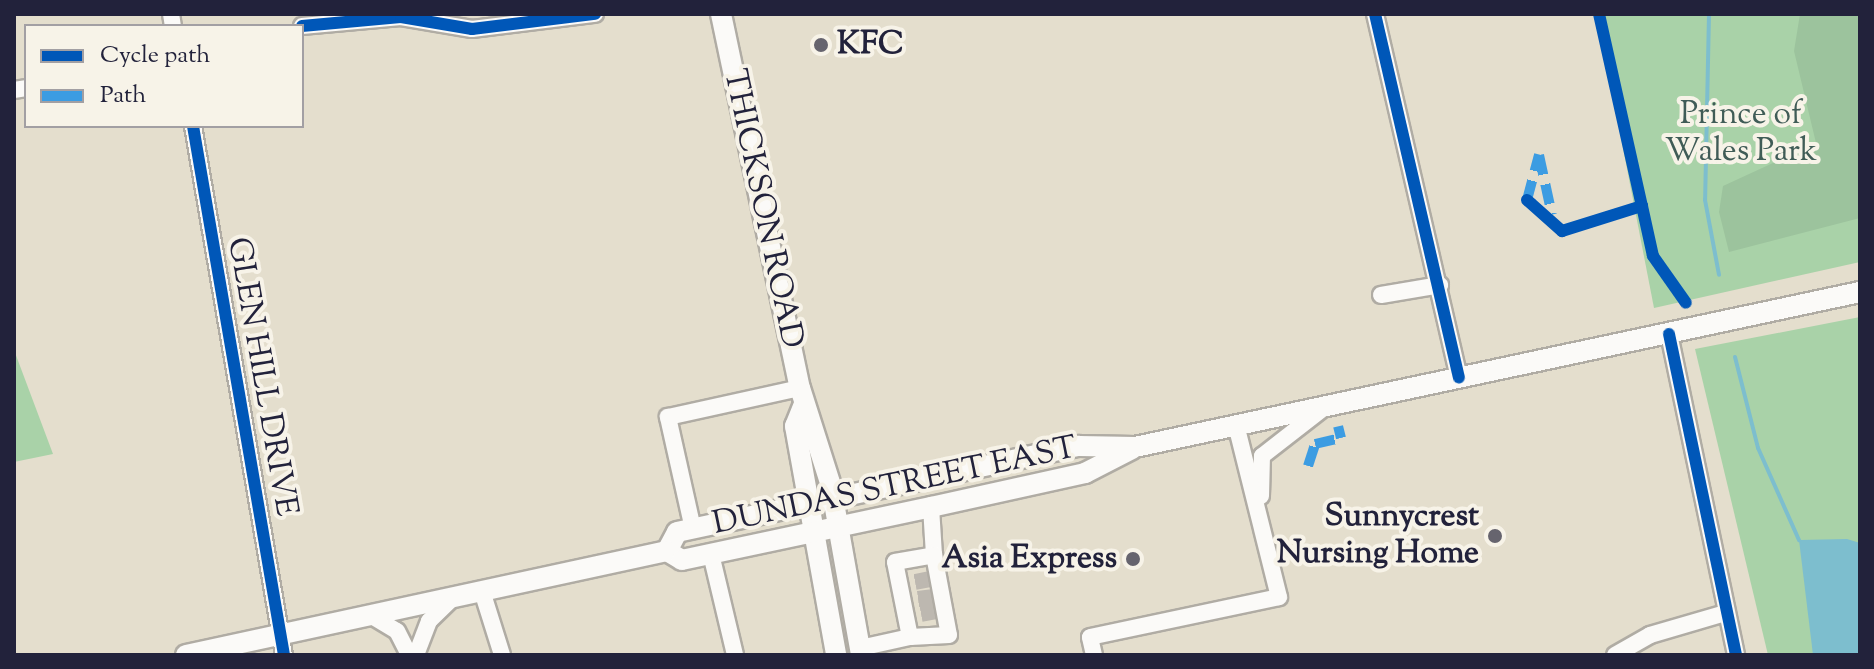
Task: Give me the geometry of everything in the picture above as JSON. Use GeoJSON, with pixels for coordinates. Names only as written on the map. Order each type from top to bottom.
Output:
{"type":"FeatureCollection","features":[{"type":"Feature","properties":{"kind":"main road","name":"THICKSON ROAD"},"geometry":{"type":"LineString","coordinates":[[721,14],[802,396],[815,417],[860,651]]}},
{"type":"Feature","properties":{"kind":"main road","name":"DUNDAS STREET EAST"},"geometry":{"type":"LineString","coordinates":[[667,551],[677,532],[1079,446],[1135,447],[1860,292]]}},
{"type":"Feature","properties":{"kind":"main road","name":"THICKSON ROAD"},"geometry":{"type":"LineString","coordinates":[[802,396],[795,426],[833,654]]}},
{"type":"Feature","properties":{"kind":"main road","name":"DUNDAS STREET EAST"},"geometry":{"type":"LineString","coordinates":[[186,655],[282,645],[370,615],[667,551],[682,560],[931,507],[1085,473],[1135,447]]}},
{"type":"Feature","properties":{"kind":"street"},"geometry":{"type":"LineString","coordinates":[[304,26],[401,15],[472,29],[595,14]]}},
{"type":"Feature","properties":{"kind":"street"},"geometry":{"type":"LineString","coordinates":[[1375,14],[1459,377]]}},
{"type":"Feature","properties":{"kind":"street","name":"GLEN HILL DRIVE"},"geometry":{"type":"LineString","coordinates":[[193,128],[282,645]]}},
{"type":"Feature","properties":{"kind":"street"},"geometry":{"type":"LineString","coordinates":[[1381,295],[1440,285]]}},
{"type":"Feature","properties":{"kind":"street"},"geometry":{"type":"LineString","coordinates":[[1669,334],[1736,655]]}},
{"type":"Feature","properties":{"kind":"street"},"geometry":{"type":"LineString","coordinates":[[693,529],[668,417],[802,396]]}},
{"type":"Feature","properties":{"kind":"street"},"geometry":{"type":"LineString","coordinates":[[1260,518],[1262,456],[1329,405]]}},
{"type":"Feature","properties":{"kind":"street"},"geometry":{"type":"LineString","coordinates":[[1094,655],[1090,637],[1279,597],[1236,425]]}},
{"type":"Feature","properties":{"kind":"street"},"geometry":{"type":"LineString","coordinates":[[910,637],[924,598],[934,555],[931,507]]}},
{"type":"Feature","properties":{"kind":"street"},"geometry":{"type":"LineString","coordinates":[[711,554],[735,655]]}},
{"type":"Feature","properties":{"kind":"street"},"geometry":{"type":"LineString","coordinates":[[860,651],[910,637],[949,635],[895,562],[934,555]]}},
{"type":"Feature","properties":{"kind":"street"},"geometry":{"type":"LineString","coordinates":[[482,591],[502,655]]}},
{"type":"Feature","properties":{"kind":"street"},"geometry":{"type":"LineString","coordinates":[[416,655],[429,621],[455,597]]}},
{"type":"Feature","properties":{"kind":"street"},"geometry":{"type":"LineString","coordinates":[[1615,655],[1650,635],[1725,613]]}},
{"type":"Feature","properties":{"kind":"street"},"geometry":{"type":"LineString","coordinates":[[370,615],[397,631],[409,655]]}},
{"type":"Feature","properties":{"kind":"green space","name":"Prince of Wales Park"},"geometry":{"type":"Polygon","coordinates":[[[1597,14],[1860,14],[1860,262],[1654,308],[1597,14]]]}},
{"type":"Feature","properties":{"kind":"green space"},"geometry":{"type":"Polygon","coordinates":[[[1800,14],[1860,14],[1860,218],[1729,252],[1719,212],[1723,186],[1816,143],[1794,51],[1800,14]]]}},
{"type":"Feature","properties":{"kind":"green space"},"geometry":{"type":"Polygon","coordinates":[[[1860,317],[1860,655],[1768,655],[1695,349],[1860,317]]]}},
{"type":"Feature","properties":{"kind":"green space"},"geometry":{"type":"Polygon","coordinates":[[[14,350],[53,454],[14,462],[14,350]]]}},
{"type":"Feature","properties":{"kind":"water"},"geometry":{"type":"Polygon","coordinates":[[[1847,539],[1860,543],[1860,655],[1813,655],[1799,540],[1847,539]]]}},
{"type":"Feature","properties":{"kind":"waterway"},"geometry":{"type":"LineString","coordinates":[[1709,14],[1705,200],[1719,275]]}},
{"type":"Feature","properties":{"kind":"waterway"},"geometry":{"type":"LineString","coordinates":[[1735,357],[1758,448],[1799,540]]}},
{"type":"Feature","properties":{"kind":"tunnel"},"geometry":{"type":"LineString","coordinates":[[915,582],[930,579]]}},
{"type":"Feature","properties":{"kind":"tunnel"},"geometry":{"type":"LineString","coordinates":[[918,599],[934,597]]}},
{"type":"Feature","properties":{"kind":"tunnel"},"geometry":{"type":"LineString","coordinates":[[921,614],[936,611]]}},
{"type":"Feature","properties":{"kind":"marked path"},"geometry":{"type":"LineString","coordinates":[[1533,204],[1527,200],[1539,155],[1552,215]]}},
{"type":"Feature","properties":{"kind":"marked path"},"geometry":{"type":"LineString","coordinates":[[1308,466],[1315,444],[1341,438],[1338,426]]}},
{"type":"Feature","properties":{"kind":"cycle path"},"geometry":{"type":"LineString","coordinates":[[304,26],[401,17],[472,29],[595,14]]}},
{"type":"Feature","properties":{"kind":"cycle path"},"geometry":{"type":"LineString","coordinates":[[1375,14],[1459,377]]}},
{"type":"Feature","properties":{"kind":"cycle path"},"geometry":{"type":"LineString","coordinates":[[1599,14],[1642,206]]}},
{"type":"Feature","properties":{"kind":"cycle path"},"geometry":{"type":"LineString","coordinates":[[193,128],[284,655]]}},
{"type":"Feature","properties":{"kind":"cycle path"},"geometry":{"type":"LineString","coordinates":[[1527,200],[1562,231],[1642,206],[1653,256],[1686,303]]}},
{"type":"Feature","properties":{"kind":"cycle path"},"geometry":{"type":"LineString","coordinates":[[1669,334],[1736,655]]}},
{"type":"Feature","properties":{"kind":"place","name":"KFC"},"geometry":{"type":"Point","coordinates":[821,45]}},
{"type":"Feature","properties":{"kind":"place","name":"Sunnycrest Nursing Home"},"geometry":{"type":"Point","coordinates":[1495,536]}},
{"type":"Feature","properties":{"kind":"place","name":"Asia Express"},"geometry":{"type":"Point","coordinates":[1133,559]}}]}
